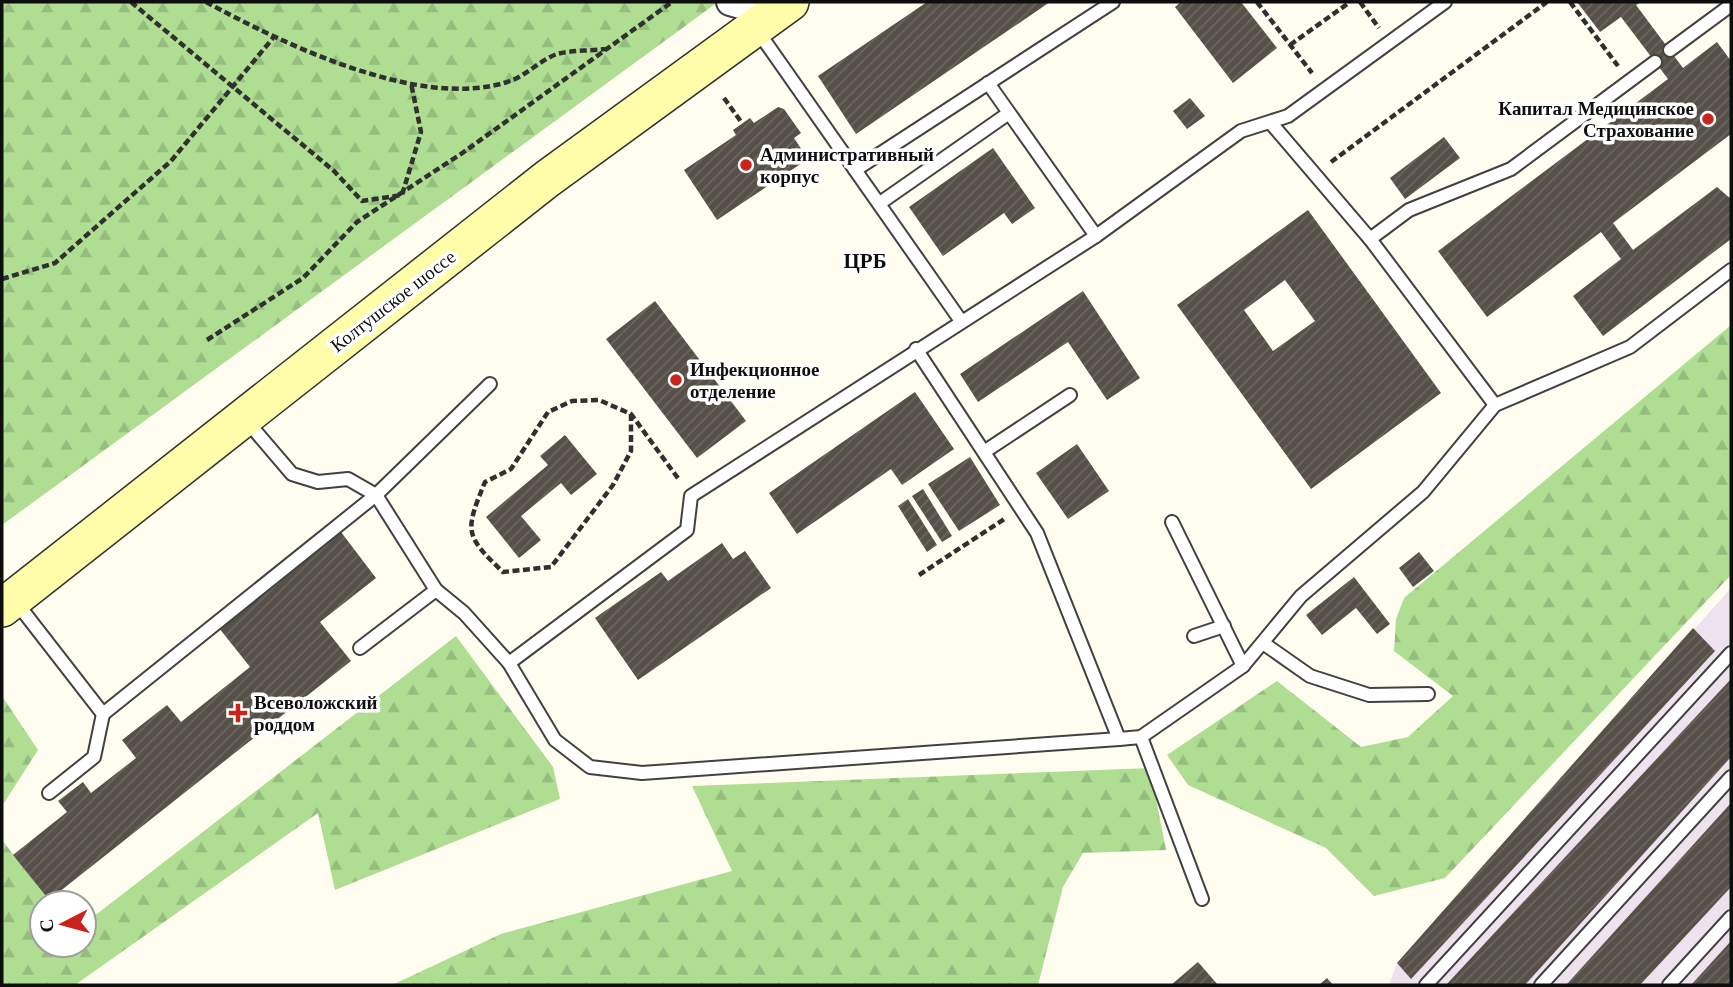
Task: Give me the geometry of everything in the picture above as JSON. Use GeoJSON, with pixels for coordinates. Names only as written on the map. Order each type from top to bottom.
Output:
{"type":"FeatureCollection","features":[{"type":"Feature","properties":{"kind":"street","name":"Колтушское шоссе"},"geometry":{"type":"LineString","coordinates":[[8,603],[762,11]]}},
{"type":"Feature","properties":{"kind":"lane"},"geometry":{"type":"LineString","coordinates":[[855,170],[1113,2]]}},
{"type":"Feature","properties":{"kind":"lane"},"geometry":{"type":"LineString","coordinates":[[509,663],[687,530],[691,496],[916,349],[1096,236],[1241,131],[1288,116],[1445,2]]}},
{"type":"Feature","properties":{"kind":"lane"},"geometry":{"type":"LineString","coordinates":[[1670,50],[1731,5]]}},
{"type":"Feature","properties":{"kind":"lane"},"geometry":{"type":"LineString","coordinates":[[762,11],[855,170],[961,321]]}},
{"type":"Feature","properties":{"kind":"lane"},"geometry":{"type":"LineString","coordinates":[[1370,239],[1409,210],[1511,169],[1655,61]]}},
{"type":"Feature","properties":{"kind":"lane"},"geometry":{"type":"LineString","coordinates":[[988,83],[1096,236]]}},
{"type":"Feature","properties":{"kind":"lane"},"geometry":{"type":"LineString","coordinates":[[880,203],[1009,113]]}},
{"type":"Feature","properties":{"kind":"lane"},"geometry":{"type":"LineString","coordinates":[[1270,122],[1370,239],[1495,405]]}},
{"type":"Feature","properties":{"kind":"lane"},"geometry":{"type":"LineString","coordinates":[[244,418],[292,474],[318,482],[348,479],[376,495],[436,590],[464,613],[509,663],[555,740],[590,767],[642,773],[1141,737],[1243,666],[1301,596],[1423,492],[1495,405],[1630,347],[1731,270]]}},
{"type":"Feature","properties":{"kind":"lane"},"geometry":{"type":"LineString","coordinates":[[916,349],[1037,533],[1119,739]]}},
{"type":"Feature","properties":{"kind":"lane"},"geometry":{"type":"LineString","coordinates":[[50,793],[93,757],[103,714],[376,495],[491,384]]}},
{"type":"Feature","properties":{"kind":"lane"},"geometry":{"type":"LineString","coordinates":[[984,452],[1070,395]]}},
{"type":"Feature","properties":{"kind":"lane"},"geometry":{"type":"LineString","coordinates":[[1172,522],[1243,666]]}},
{"type":"Feature","properties":{"kind":"lane"},"geometry":{"type":"LineString","coordinates":[[360,648],[436,590]]}},
{"type":"Feature","properties":{"kind":"lane"},"geometry":{"type":"LineString","coordinates":[[8,603],[103,714]]}},
{"type":"Feature","properties":{"kind":"lane"},"geometry":{"type":"LineString","coordinates":[[1194,636],[1224,626]]}},
{"type":"Feature","properties":{"kind":"lane"},"geometry":{"type":"LineString","coordinates":[[1263,643],[1310,676],[1369,695],[1428,694]]}},
{"type":"Feature","properties":{"kind":"lane"},"geometry":{"type":"LineString","coordinates":[[1426,985],[1731,653]]}},
{"type":"Feature","properties":{"kind":"lane"},"geometry":{"type":"LineString","coordinates":[[1141,737],[1202,899]]}},
{"type":"Feature","properties":{"kind":"lane"},"geometry":{"type":"LineString","coordinates":[[1541,985],[1731,776]]}},
{"type":"Feature","properties":{"kind":"lane"},"geometry":{"type":"LineString","coordinates":[[1669,985],[1731,917]]}},
{"type":"Feature","properties":{"kind":"path"},"geometry":{"type":"LineString","coordinates":[[131,2],[334,171],[362,201],[402,195]]}},
{"type":"Feature","properties":{"kind":"path"},"geometry":{"type":"LineString","coordinates":[[206,2],[273,38],[320,58],[411,83],[460,88],[510,81],[558,54],[606,49]]}},
{"type":"Feature","properties":{"kind":"path"},"geometry":{"type":"LineString","coordinates":[[207,340],[303,278],[357,222],[402,195],[672,2]]}},
{"type":"Feature","properties":{"kind":"path"},"geometry":{"type":"LineString","coordinates":[[1257,2],[1325,90]]}},
{"type":"Feature","properties":{"kind":"path"},"geometry":{"type":"LineString","coordinates":[[1290,45],[1350,2]]}},
{"type":"Feature","properties":{"kind":"path"},"geometry":{"type":"LineString","coordinates":[[1360,2],[1390,43]]}},
{"type":"Feature","properties":{"kind":"path"},"geometry":{"type":"LineString","coordinates":[[1315,174],[1547,2]]}},
{"type":"Feature","properties":{"kind":"path"},"geometry":{"type":"LineString","coordinates":[[1570,2],[1629,81]]}},
{"type":"Feature","properties":{"kind":"path"},"geometry":{"type":"LineString","coordinates":[[2,279],[55,263],[171,161],[273,38]]}},
{"type":"Feature","properties":{"kind":"path"},"geometry":{"type":"LineString","coordinates":[[402,195],[421,132],[411,83]]}},
{"type":"Feature","properties":{"kind":"path"},"geometry":{"type":"LineString","coordinates":[[724,98],[742,124]]}},
{"type":"Feature","properties":{"kind":"path"},"geometry":{"type":"LineString","coordinates":[[631,414],[631,451],[613,485],[551,567],[503,572],[476,546],[469,521],[485,482],[511,469],[548,412],[572,401],[599,400],[631,414],[691,496]]}},
{"type":"Feature","properties":{"kind":"path"},"geometry":{"type":"LineString","coordinates":[[919,575],[1021,508]]}},
{"type":"Feature","properties":{"kind":"shaded area"},"geometry":{"type":"Polygon","coordinates":[[[1731,588],[1731,985],[1389,985],[1397,963],[1731,588]]]}},
{"type":"Feature","properties":{"kind":"green space"},"geometry":{"type":"Polygon","coordinates":[[[2,2],[718,2],[2,525],[2,2]]]}},
{"type":"Feature","properties":{"kind":"green space"},"geometry":{"type":"Polygon","coordinates":[[[1731,325],[1731,575],[1445,878],[1374,896],[1326,848],[1188,785],[1167,755],[1277,681],[1361,747],[1408,737],[1453,696],[1394,651],[1396,619],[1404,598],[1731,325]]]}},
{"type":"Feature","properties":{"kind":"green space"},"geometry":{"type":"Polygon","coordinates":[[[456,636],[553,767],[560,799],[335,890],[318,813],[75,985],[2,985],[2,840],[40,889],[28,889],[28,959],[98,959],[98,913],[456,636]]]}},
{"type":"Feature","properties":{"kind":"green space"},"geometry":{"type":"Polygon","coordinates":[[[2,696],[38,750],[2,806],[2,696]]]}},
{"type":"Feature","properties":{"kind":"green space"},"geometry":{"type":"Polygon","coordinates":[[[1150,768],[1166,850],[1083,853],[1063,887],[1038,985],[392,985],[501,934],[732,871],[692,786],[1150,768]]]}},
{"type":"Feature","properties":{"kind":"building"},"geometry":{"type":"Polygon","coordinates":[[[927,2],[1050,2],[856,134],[818,76],[927,2]]]}},
{"type":"Feature","properties":{"kind":"building"},"geometry":{"type":"Polygon","coordinates":[[[1181,2],[1241,2],[1277,48],[1233,83],[1175,7],[1181,2]]]}},
{"type":"Feature","properties":{"kind":"building"},"geometry":{"type":"Polygon","coordinates":[[[1577,2],[1641,2],[1636,5],[1683,68],[1717,42],[1731,61],[1731,134],[1613,223],[1633,250],[1717,187],[1731,199],[1731,239],[1603,336],[1573,296],[1621,259],[1601,232],[1487,317],[1438,251],[1668,79],[1621,17],[1600,32],[1577,2]]]}},
{"type":"Feature","properties":{"kind":"building"},"geometry":{"type":"Polygon","coordinates":[[[1190,98],[1205,116],[1187,129],[1173,111],[1190,98]]]}},
{"type":"Feature","properties":{"kind":"building","name":"Административный корпус"},"geometry":{"type":"Polygon","coordinates":[[[778,107],[784,109],[801,133],[794,138],[808,159],[717,220],[684,170],[736,135],[733,130],[750,118],[754,123],[778,107]]]}},
{"type":"Feature","properties":{"kind":"building"},"geometry":{"type":"Polygon","coordinates":[[[1444,137],[1460,158],[1405,199],[1390,178],[1444,137]]]}},
{"type":"Feature","properties":{"kind":"building"},"geometry":{"type":"Polygon","coordinates":[[[993,148],[1035,208],[1012,224],[1004,213],[943,256],[909,207],[993,148]]]}},
{"type":"Feature","properties":{"kind":"building"},"geometry":{"type":"Polygon","coordinates":[[[1308,210],[1441,393],[1311,489],[1177,305],[1308,210]],[[1285,280],[1244,310],[1273,351],[1315,321],[1285,280]]]}},
{"type":"Feature","properties":{"kind":"building"},"geometry":{"type":"Polygon","coordinates":[[[1083,291],[1140,378],[1107,400],[1068,342],[978,402],[960,374],[1083,291]]]}},
{"type":"Feature","properties":{"kind":"building","name":"Инфекционное отделение"},"geometry":{"type":"Polygon","coordinates":[[[655,301],[746,421],[697,458],[606,339],[655,301]]]}},
{"type":"Feature","properties":{"kind":"building"},"geometry":{"type":"Polygon","coordinates":[[[915,392],[954,449],[902,485],[891,469],[797,534],[769,493],[915,392]]]}},
{"type":"Feature","properties":{"kind":"building"},"geometry":{"type":"Polygon","coordinates":[[[565,435],[597,474],[571,495],[561,483],[521,516],[541,540],[519,558],[486,517],[548,465],[540,456],[565,435]]]}},
{"type":"Feature","properties":{"kind":"building"},"geometry":{"type":"Polygon","coordinates":[[[1077,444],[1109,491],[1068,519],[1036,473],[1077,444]]]}},
{"type":"Feature","properties":{"kind":"building"},"geometry":{"type":"Polygon","coordinates":[[[970,457],[1000,505],[959,531],[928,484],[970,457]]]}},
{"type":"Feature","properties":{"kind":"building"},"geometry":{"type":"Polygon","coordinates":[[[923,489],[952,536],[942,542],[912,496],[923,489]]]}},
{"type":"Feature","properties":{"kind":"building"},"geometry":{"type":"Polygon","coordinates":[[[908,499],[937,545],[927,552],[898,506],[908,499]]]}},
{"type":"Feature","properties":{"kind":"building","name":"Всеволожский роддом"},"geometry":{"type":"Polygon","coordinates":[[[341,532],[376,578],[320,622],[351,661],[63,889],[40,889],[13,855],[67,812],[58,801],[83,782],[91,793],[136,758],[122,740],[167,705],[181,722],[250,667],[219,628],[341,532]]]}},
{"type":"Feature","properties":{"kind":"building"},"geometry":{"type":"Polygon","coordinates":[[[722,543],[733,559],[745,551],[771,588],[638,680],[595,618],[661,572],[668,581],[722,543]]]}},
{"type":"Feature","properties":{"kind":"building"},"geometry":{"type":"Polygon","coordinates":[[[1419,552],[1434,571],[1413,587],[1399,568],[1419,552]]]}},
{"type":"Feature","properties":{"kind":"building"},"geometry":{"type":"Polygon","coordinates":[[[1354,577],[1390,624],[1377,634],[1356,608],[1322,635],[1306,615],[1354,577]]]}},
{"type":"Feature","properties":{"kind":"building"},"geometry":{"type":"Polygon","coordinates":[[[1693,628],[1715,651],[1411,979],[1397,963],[1693,628]]]}},
{"type":"Feature","properties":{"kind":"building"},"geometry":{"type":"Polygon","coordinates":[[[1731,679],[1731,757],[1525,985],[1446,985],[1731,679]]]}},
{"type":"Feature","properties":{"kind":"building"},"geometry":{"type":"Polygon","coordinates":[[[1731,803],[1731,887],[1640,985],[1566,985],[1731,803]]]}},
{"type":"Feature","properties":{"kind":"building"},"geometry":{"type":"Polygon","coordinates":[[[1731,941],[1731,985],[1691,985],[1731,941]]]}},
{"type":"Feature","properties":{"kind":"building"},"geometry":{"type":"Polygon","coordinates":[[[1198,962],[1218,985],[1171,985],[1198,962]]]}},
{"type":"Feature","properties":{"kind":"building"},"geometry":{"type":"Polygon","coordinates":[[[1327,978],[1333,985],[1319,985],[1327,978]]]}},
{"type":"Feature","properties":{"kind":"place","name":"Капитал Медицинское Страхование"},"geometry":{"type":"Point","coordinates":[1708,119]}},
{"type":"Feature","properties":{"kind":"place","name":"Административный корпус"},"geometry":{"type":"Point","coordinates":[746,165]}},
{"type":"Feature","properties":{"kind":"place","name":"Инфекционное отделение"},"geometry":{"type":"Point","coordinates":[676,380]}},
{"type":"Feature","properties":{"kind":"place","name":"Всеволожский роддом"},"geometry":{"type":"Point","coordinates":[238,713]}},
{"type":"Feature","properties":{"kind":"district","name":"ЦРБ"},"geometry":{"type":"Point","coordinates":[865,261]}}]}
